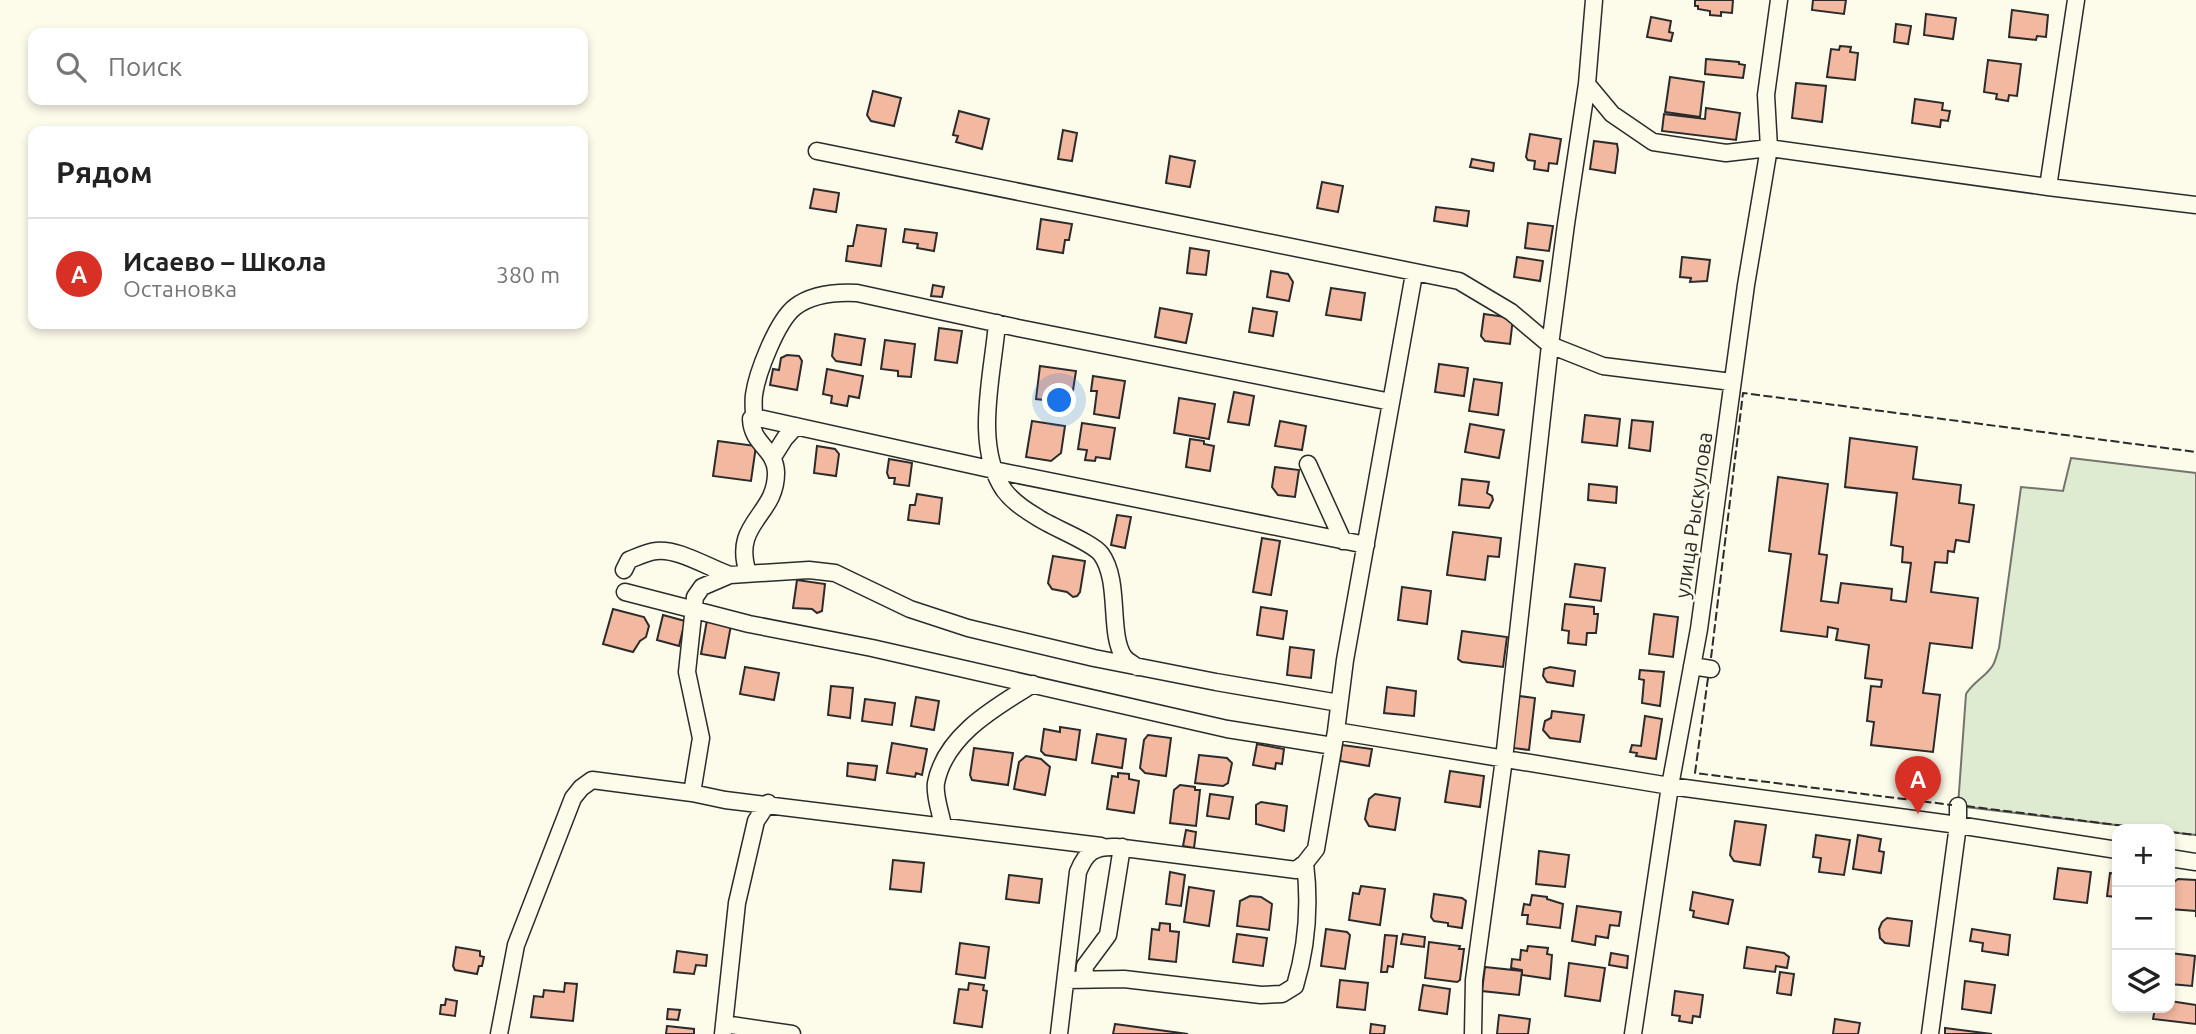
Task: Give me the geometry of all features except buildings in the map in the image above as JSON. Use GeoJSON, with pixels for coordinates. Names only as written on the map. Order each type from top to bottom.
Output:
{"type":"FeatureCollection","features":[{"type":"Feature","properties":{"kind":"street"},"geometry":{"type":"LineString","coordinates":[[1473,1034],[1474,979],[1504,759],[1550,345],[1587,84],[1594,0]]}},
{"type":"Feature","properties":{"kind":"street","name":"улица Рыскулова"},"geometry":{"type":"LineString","coordinates":[[1633,1034],[1670,786],[1699,629],[1746,285],[1769,148],[1766,95],[1779,0]]}},
{"type":"Feature","properties":{"kind":"street"},"geometry":{"type":"LineString","coordinates":[[2048,187],[2076,0]]}},
{"type":"Feature","properties":{"kind":"street"},"geometry":{"type":"LineString","coordinates":[[1587,84],[1612,114],[1653,142],[1726,153],[1769,148],[2196,205]]}},
{"type":"Feature","properties":{"kind":"street"},"geometry":{"type":"LineString","coordinates":[[817,151],[1459,281],[1511,312],[1550,345],[1603,366],[1732,382]]}},
{"type":"Feature","properties":{"kind":"street"},"geometry":{"type":"LineString","coordinates":[[499,1034],[516,945],[573,798],[592,780],[725,800],[768,803],[1296,870],[1305,863],[1316,849],[1318,841],[1345,660],[1414,274]]}},
{"type":"Feature","properties":{"kind":"street"},"geometry":{"type":"LineString","coordinates":[[774,457],[758,442],[751,429],[754,396],[760,372],[784,319],[795,307],[814,297],[840,292],[857,293],[1391,401]]}},
{"type":"Feature","properties":{"kind":"street"},"geometry":{"type":"LineString","coordinates":[[998,323],[987,416],[988,450],[994,470],[1005,491],[1024,509],[1100,553],[1111,578],[1118,642],[1125,658],[1137,667]]}},
{"type":"Feature","properties":{"kind":"street"},"geometry":{"type":"LineString","coordinates":[[754,417],[994,470],[1366,545]]}},
{"type":"Feature","properties":{"kind":"street"},"geometry":{"type":"LineString","coordinates":[[748,573],[743,558],[743,544],[750,528],[771,498],[775,478],[774,457],[796,426]]}},
{"type":"Feature","properties":{"kind":"street"},"geometry":{"type":"LineString","coordinates":[[1308,464],[1343,541]]}},
{"type":"Feature","properties":{"kind":"street"},"geometry":{"type":"LineString","coordinates":[[624,570],[629,560],[657,551],[686,556],[730,575]]}},
{"type":"Feature","properties":{"kind":"street"},"geometry":{"type":"LineString","coordinates":[[692,793],[701,738],[687,672],[695,597],[702,587],[730,575],[809,570],[835,573],[910,609],[968,628],[1137,667],[1339,703]]}},
{"type":"Feature","properties":{"kind":"street"},"geometry":{"type":"LineString","coordinates":[[625,592],[749,624],[872,648],[1227,729],[1504,759],[1670,786],[1958,825],[2112,849]]}},
{"type":"Feature","properties":{"kind":"street"},"geometry":{"type":"LineString","coordinates":[[1692,666],[1711,669]]}},
{"type":"Feature","properties":{"kind":"street"},"geometry":{"type":"LineString","coordinates":[[943,826],[935,785],[942,763],[958,739],[992,710],[1033,684]]}},
{"type":"Feature","properties":{"kind":"street"},"geometry":{"type":"LineString","coordinates":[[768,803],[756,821],[737,903],[723,1029],[792,1034]]}},
{"type":"Feature","properties":{"kind":"street"},"geometry":{"type":"LineString","coordinates":[[1930,1034],[1958,825],[1958,806]]}},
{"type":"Feature","properties":{"kind":"street"},"geometry":{"type":"LineString","coordinates":[[1059,1034],[1078,872],[1089,853],[1101,846]]}},
{"type":"Feature","properties":{"kind":"street"},"geometry":{"type":"LineString","coordinates":[[1084,979],[1085,966],[1108,935],[1122,847]]}},
{"type":"Feature","properties":{"kind":"street"},"geometry":{"type":"LineString","coordinates":[[2175,859],[2196,862]]}},
{"type":"Feature","properties":{"kind":"street"},"geometry":{"type":"LineString","coordinates":[[1066,980],[1124,979],[1261,995],[1282,994],[1295,986],[1303,961],[1308,891],[1305,863]]}},
{"type":"Feature","properties":{"kind":"green space"},"geometry":{"type":"Polygon","coordinates":[[[2071,458],[2196,473],[2196,835],[2175,833],[2175,824],[2112,825],[1958,806],[1966,694],[1990,669],[1999,648],[2021,487],[2063,491],[2071,458]]]}},
{"type":"Feature","properties":{"kind":"fence"},"geometry":{"type":"LineString","coordinates":[[1711,658],[1743,393],[2196,452]]}},
{"type":"Feature","properties":{"kind":"fence"},"geometry":{"type":"LineString","coordinates":[[1708,678],[1695,773],[1952,805]]}},
{"type":"Feature","properties":{"kind":"fence"},"geometry":{"type":"LineString","coordinates":[[1966,806],[2112,824]]}},
{"type":"Feature","properties":{"kind":"fence"},"geometry":{"type":"LineString","coordinates":[[2175,833],[2196,835]]}},
{"type":"Feature","properties":{"kind":"place","name":"Исаево – Школа"},"geometry":{"type":"Point","coordinates":[1918,814]}}]}
